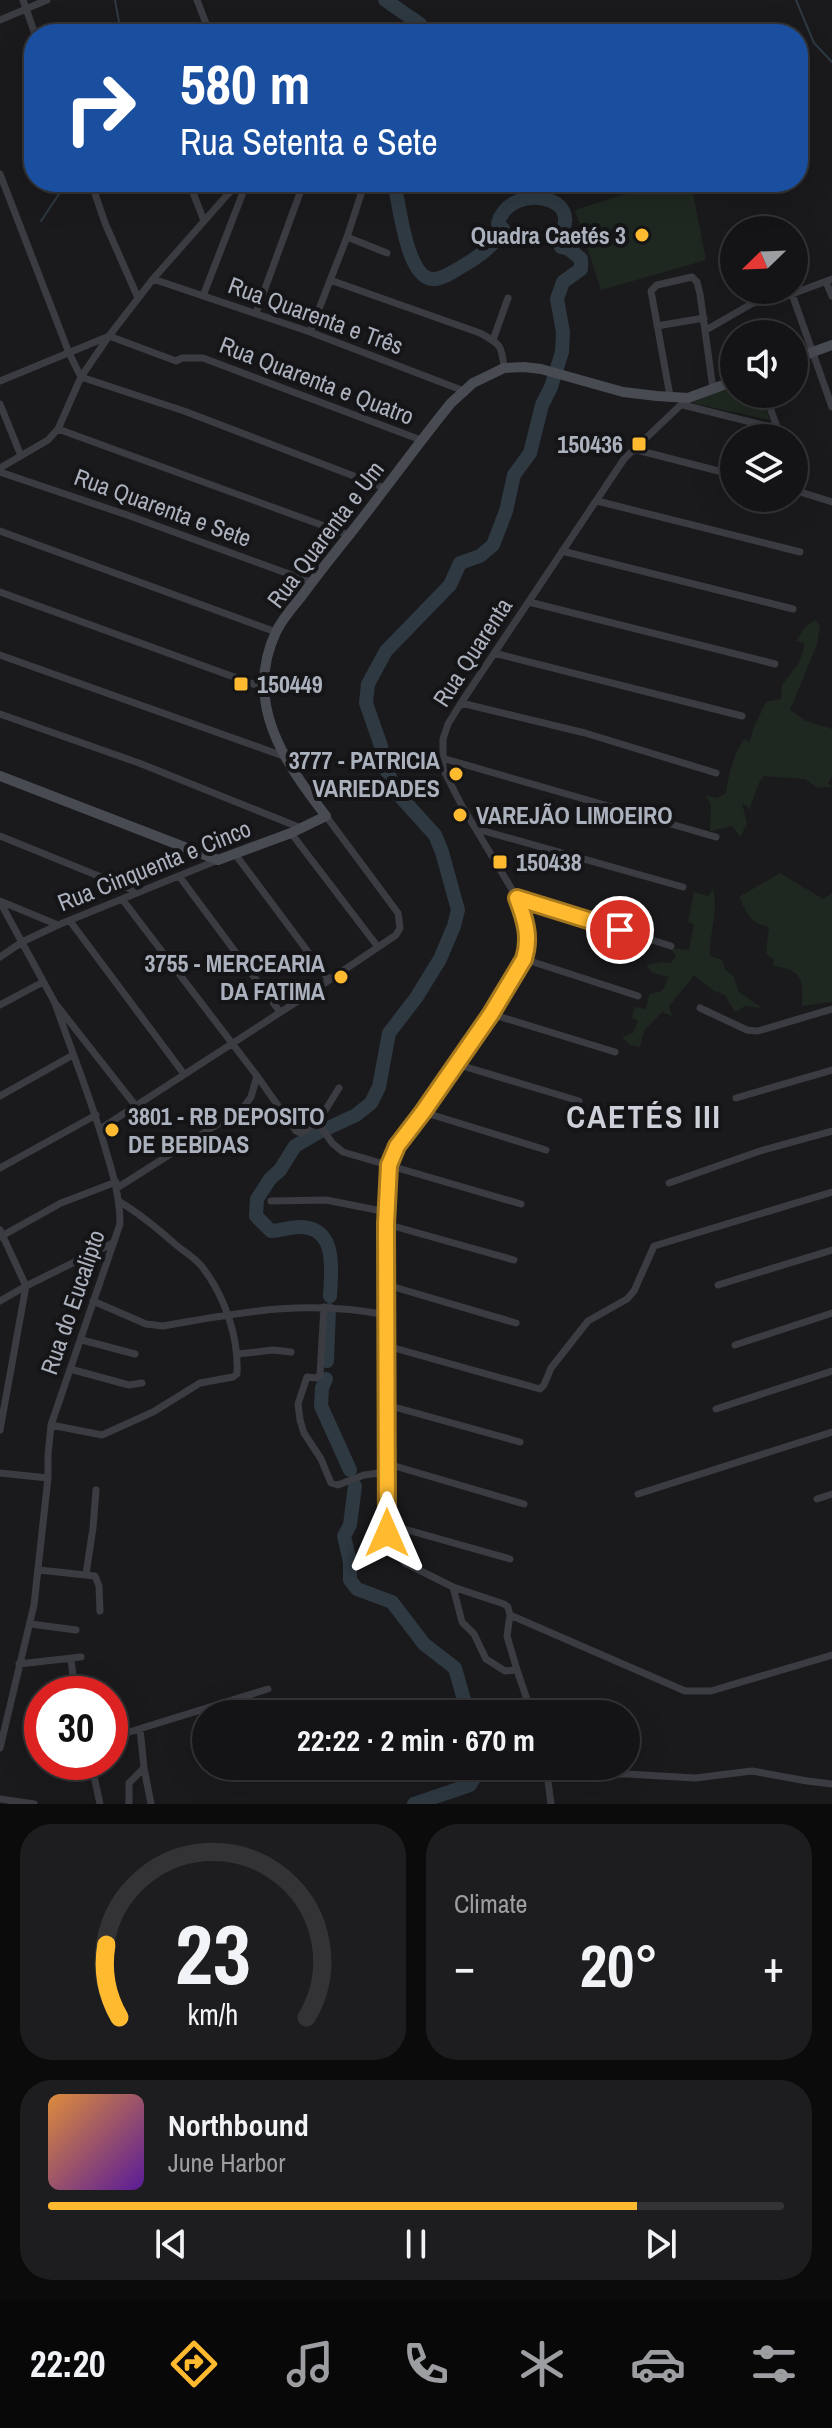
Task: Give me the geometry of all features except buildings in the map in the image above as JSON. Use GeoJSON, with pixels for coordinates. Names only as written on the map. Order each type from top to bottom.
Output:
{"type":"FeatureCollection","features":[{"type":"Feature","properties":{"kind":"street"},"geometry":{"type":"LineString","coordinates":[[23,0],[31,24]]}},
{"type":"Feature","properties":{"kind":"street"},"geometry":{"type":"LineString","coordinates":[[0,20],[47,0]]}},
{"type":"Feature","properties":{"kind":"street"},"geometry":{"type":"LineString","coordinates":[[197,0],[206,24]]}},
{"type":"Feature","properties":{"kind":"street"},"geometry":{"type":"LineString","coordinates":[[0,174],[81,377],[184,411],[385,488]]}},
{"type":"Feature","properties":{"kind":"street"},"geometry":{"type":"LineString","coordinates":[[94,192],[138,298]]}},
{"type":"Feature","properties":{"kind":"street"},"geometry":{"type":"LineString","coordinates":[[193,192],[204,221]]}},
{"type":"Feature","properties":{"kind":"street"},"geometry":{"type":"LineString","coordinates":[[0,470],[48,440],[58,429],[81,377],[109,336],[153,279],[234,192]]}},
{"type":"Feature","properties":{"kind":"street"},"geometry":{"type":"LineString","coordinates":[[203,296],[240,192]]}},
{"type":"Feature","properties":{"kind":"street"},"geometry":{"type":"LineString","coordinates":[[256,313],[300,192]]}},
{"type":"Feature","properties":{"kind":"street"},"geometry":{"type":"LineString","coordinates":[[310,332],[362,192]]}},
{"type":"Feature","properties":{"kind":"street"},"geometry":{"type":"LineString","coordinates":[[347,237],[387,253]]}},
{"type":"Feature","properties":{"kind":"street"},"geometry":{"type":"LineString","coordinates":[[680,399],[657,326],[651,291],[654,286],[692,277],[697,282],[713,389]]}},
{"type":"Feature","properties":{"kind":"street","name":"Rua Quarenta e Três"},"geometry":{"type":"LineString","coordinates":[[153,279],[310,332],[464,391]]}},
{"type":"Feature","properties":{"kind":"street"},"geometry":{"type":"LineString","coordinates":[[330,280],[480,333],[500,345],[504,368],[541,369],[623,392],[680,399],[762,424]]}},
{"type":"Feature","properties":{"kind":"street"},"geometry":{"type":"LineString","coordinates":[[808,288],[829,280],[832,296]]}},
{"type":"Feature","properties":{"kind":"street"},"geometry":{"type":"LineString","coordinates":[[493,340],[508,298]]}},
{"type":"Feature","properties":{"kind":"street"},"geometry":{"type":"LineString","coordinates":[[706,330],[751,304]]}},
{"type":"Feature","properties":{"kind":"street"},"geometry":{"type":"LineString","coordinates":[[795,304],[832,407]]}},
{"type":"Feature","properties":{"kind":"street"},"geometry":{"type":"LineString","coordinates":[[657,326],[704,318]]}},
{"type":"Feature","properties":{"kind":"street"},"geometry":{"type":"LineString","coordinates":[[0,381],[109,336]]}},
{"type":"Feature","properties":{"kind":"street","name":"Rua Quarenta e Quatro"},"geometry":{"type":"LineString","coordinates":[[109,336],[176,361],[203,358],[421,440]]}},
{"type":"Feature","properties":{"kind":"street"},"geometry":{"type":"LineString","coordinates":[[808,354],[832,345]]}},
{"type":"Feature","properties":{"kind":"street","name":"Rua Quarenta e Um"},"geometry":{"type":"LineString","coordinates":[[100,1129],[329,980],[396,935],[400,928],[398,913],[326,816],[272,732],[264,688],[266,664],[276,632],[421,440],[464,391],[481,378],[504,368]]}},
{"type":"Feature","properties":{"kind":"street","name":"Rua Quarenta"},"geometry":{"type":"LineString","coordinates":[[442,758],[448,724],[633,449],[680,399],[720,386]]}},
{"type":"Feature","properties":{"kind":"street"},"geometry":{"type":"LineString","coordinates":[[0,404],[21,456]]}},
{"type":"Feature","properties":{"kind":"street"},"geometry":{"type":"LineString","coordinates":[[58,429],[349,535]]}},
{"type":"Feature","properties":{"kind":"street"},"geometry":{"type":"LineString","coordinates":[[633,449],[720,471]]}},
{"type":"Feature","properties":{"kind":"street","name":"Rua Quarenta e Sete"},"geometry":{"type":"LineString","coordinates":[[0,470],[311,582]]}},
{"type":"Feature","properties":{"kind":"street"},"geometry":{"type":"LineString","coordinates":[[808,494],[832,502]]}},
{"type":"Feature","properties":{"kind":"street"},"geometry":{"type":"LineString","coordinates":[[597,501],[800,552]]}},
{"type":"Feature","properties":{"kind":"street"},"geometry":{"type":"LineString","coordinates":[[0,531],[276,632]]}},
{"type":"Feature","properties":{"kind":"street"},"geometry":{"type":"LineString","coordinates":[[562,551],[793,609]]}},
{"type":"Feature","properties":{"kind":"street"},"geometry":{"type":"LineString","coordinates":[[0,592],[264,688]]}},
{"type":"Feature","properties":{"kind":"street"},"geometry":{"type":"LineString","coordinates":[[529,602],[775,664]]}},
{"type":"Feature","properties":{"kind":"street"},"geometry":{"type":"LineString","coordinates":[[494,653],[742,716]]}},
{"type":"Feature","properties":{"kind":"street"},"geometry":{"type":"LineString","coordinates":[[0,655],[286,757]]}},
{"type":"Feature","properties":{"kind":"street"},"geometry":{"type":"LineString","coordinates":[[461,703],[585,733],[716,773]]}},
{"type":"Feature","properties":{"kind":"street"},"geometry":{"type":"LineString","coordinates":[[0,714],[139,763],[296,830],[378,947]]}},
{"type":"Feature","properties":{"kind":"street"},"geometry":{"type":"LineString","coordinates":[[527,1700],[507,1636],[508,1607],[453,1587],[405,1563],[390,1545],[386,1524],[386,1224],[389,1165],[397,1146],[491,1014],[527,949],[526,926],[517,898],[450,786],[442,758],[716,837]]}},
{"type":"Feature","properties":{"kind":"street"},"geometry":{"type":"LineString","coordinates":[[0,776],[218,860]]}},
{"type":"Feature","properties":{"kind":"street","name":"Rua Cinquenta e Cinco"},"geometry":{"type":"LineString","coordinates":[[0,957],[22,942],[58,925],[326,816]]}},
{"type":"Feature","properties":{"kind":"street"},"geometry":{"type":"LineString","coordinates":[[477,829],[683,887]]}},
{"type":"Feature","properties":{"kind":"street"},"geometry":{"type":"LineString","coordinates":[[0,836],[138,892]]}},
{"type":"Feature","properties":{"kind":"street"},"geometry":{"type":"LineString","coordinates":[[235,854],[329,980]]}},
{"type":"Feature","properties":{"kind":"street"},"geometry":{"type":"LineString","coordinates":[[179,876],[280,1012]]}},
{"type":"Feature","properties":{"kind":"street"},"geometry":{"type":"LineString","coordinates":[[517,898],[671,946]]}},
{"type":"Feature","properties":{"kind":"street"},"geometry":{"type":"LineString","coordinates":[[122,899],[296,1131],[301,1133],[318,1122],[339,1088]]}},
{"type":"Feature","properties":{"kind":"street"},"geometry":{"type":"LineString","coordinates":[[1,905],[58,925]]}},
{"type":"Feature","properties":{"kind":"street"},"geometry":{"type":"LineString","coordinates":[[1,905],[55,1003],[135,1105]]}},
{"type":"Feature","properties":{"kind":"street"},"geometry":{"type":"LineString","coordinates":[[70,921],[184,1074]]}},
{"type":"Feature","properties":{"kind":"street"},"geometry":{"type":"LineString","coordinates":[[524,959],[638,996]]}},
{"type":"Feature","properties":{"kind":"street"},"geometry":{"type":"LineString","coordinates":[[0,1005],[43,982]]}},
{"type":"Feature","properties":{"kind":"street","name":"Rua do Eucalipto"},"geometry":{"type":"LineString","coordinates":[[0,1748],[31,1624],[39,1570],[51,1425],[120,1224],[120,1202],[96,1115],[55,1003]]}},
{"type":"Feature","properties":{"kind":"street"},"geometry":{"type":"LineString","coordinates":[[700,1008],[747,1030],[758,1031],[832,1009]]}},
{"type":"Feature","properties":{"kind":"street"},"geometry":{"type":"LineString","coordinates":[[491,1014],[615,1052]]}},
{"type":"Feature","properties":{"kind":"street"},"geometry":{"type":"LineString","coordinates":[[0,1096],[73,1055]]}},
{"type":"Feature","properties":{"kind":"street"},"geometry":{"type":"LineString","coordinates":[[456,1064],[579,1101]]}},
{"type":"Feature","properties":{"kind":"street"},"geometry":{"type":"LineString","coordinates":[[736,1098],[832,1070]]}},
{"type":"Feature","properties":{"kind":"street"},"geometry":{"type":"LineString","coordinates":[[0,1430],[26,1286],[1,1234],[61,1203],[116,1185],[243,1108],[251,1097],[257,1076]]}},
{"type":"Feature","properties":{"kind":"street"},"geometry":{"type":"LineString","coordinates":[[423,1112],[546,1150]]}},
{"type":"Feature","properties":{"kind":"street"},"geometry":{"type":"LineString","coordinates":[[0,1168],[96,1115]]}},
{"type":"Feature","properties":{"kind":"street"},"geometry":{"type":"LineString","coordinates":[[318,1122],[332,1143],[343,1152],[521,1204]]}},
{"type":"Feature","properties":{"kind":"street"},"geometry":{"type":"LineString","coordinates":[[669,1183],[760,1151],[832,1131]]}},
{"type":"Feature","properties":{"kind":"street"},"geometry":{"type":"LineString","coordinates":[[387,1346],[540,1389],[551,1368],[588,1321],[627,1299],[634,1291],[654,1246],[832,1192]]}},
{"type":"Feature","properties":{"kind":"street"},"geometry":{"type":"LineString","coordinates":[[271,1201],[326,1200],[387,1212]]}},
{"type":"Feature","properties":{"kind":"street"},"geometry":{"type":"LineString","coordinates":[[51,1425],[95,1435],[110,1433],[153,1412],[200,1383],[236,1376],[238,1354],[227,1314],[201,1265],[159,1229],[120,1202]]}},
{"type":"Feature","properties":{"kind":"street"},"geometry":{"type":"LineString","coordinates":[[386,1224],[514,1260]]}},
{"type":"Feature","properties":{"kind":"street"},"geometry":{"type":"LineString","coordinates":[[0,1301],[111,1244]]}},
{"type":"Feature","properties":{"kind":"street"},"geometry":{"type":"LineString","coordinates":[[718,1285],[832,1250]]}},
{"type":"Feature","properties":{"kind":"street"},"geometry":{"type":"LineString","coordinates":[[387,1285],[516,1323]]}},
{"type":"Feature","properties":{"kind":"street"},"geometry":{"type":"LineString","coordinates":[[93,1301],[152,1325],[163,1326],[258,1309],[324,1307],[387,1315]]}},
{"type":"Feature","properties":{"kind":"street"},"geometry":{"type":"LineString","coordinates":[[324,1307],[320,1375],[306,1379],[299,1397],[298,1413],[302,1428],[331,1483],[338,1485],[388,1468],[524,1504]]}},
{"type":"Feature","properties":{"kind":"street"},"geometry":{"type":"LineString","coordinates":[[735,1345],[832,1313]]}},
{"type":"Feature","properties":{"kind":"street"},"geometry":{"type":"LineString","coordinates":[[82,1340],[135,1354]]}},
{"type":"Feature","properties":{"kind":"street"},"geometry":{"type":"LineString","coordinates":[[238,1354],[273,1350],[291,1352]]}},
{"type":"Feature","properties":{"kind":"street"},"geometry":{"type":"LineString","coordinates":[[70,1369],[129,1385],[142,1383]]}},
{"type":"Feature","properties":{"kind":"street"},"geometry":{"type":"LineString","coordinates":[[716,1409],[832,1371]]}},
{"type":"Feature","properties":{"kind":"street"},"geometry":{"type":"LineString","coordinates":[[387,1405],[520,1442]]}},
{"type":"Feature","properties":{"kind":"street"},"geometry":{"type":"LineString","coordinates":[[638,1494],[832,1432]]}},
{"type":"Feature","properties":{"kind":"street"},"geometry":{"type":"LineString","coordinates":[[0,1473],[48,1478]]}},
{"type":"Feature","properties":{"kind":"street"},"geometry":{"type":"LineString","coordinates":[[86,1574],[96,1490]]}},
{"type":"Feature","properties":{"kind":"street"},"geometry":{"type":"LineString","coordinates":[[817,1499],[832,1494]]}},
{"type":"Feature","properties":{"kind":"street"},"geometry":{"type":"LineString","coordinates":[[386,1524],[510,1559]]}},
{"type":"Feature","properties":{"kind":"street"},"geometry":{"type":"LineString","coordinates":[[39,1570],[92,1574],[97,1578],[100,1611]]}},
{"type":"Feature","properties":{"kind":"street"},"geometry":{"type":"LineString","coordinates":[[453,1587],[462,1622],[474,1634],[486,1659],[505,1671],[517,1670]]}},
{"type":"Feature","properties":{"kind":"street"},"geometry":{"type":"LineString","coordinates":[[510,1615],[677,1689],[701,1692],[832,1655]]}},
{"type":"Feature","properties":{"kind":"street"},"geometry":{"type":"LineString","coordinates":[[31,1624],[76,1630]]}},
{"type":"Feature","properties":{"kind":"street"},"geometry":{"type":"LineString","coordinates":[[19,1664],[81,1657]]}},
{"type":"Feature","properties":{"kind":"street"},"geometry":{"type":"LineString","coordinates":[[71,1659],[73,1676]]}},
{"type":"Feature","properties":{"kind":"street"},"geometry":{"type":"LineString","coordinates":[[128,1733],[268,1689]]}},
{"type":"Feature","properties":{"kind":"street"},"geometry":{"type":"LineString","coordinates":[[0,1711],[9,1706]]}},
{"type":"Feature","properties":{"kind":"street"},"geometry":{"type":"LineString","coordinates":[[140,1729],[151,1804]]}},
{"type":"Feature","properties":{"kind":"street"},"geometry":{"type":"LineString","coordinates":[[129,1804],[129,1783],[144,1768]]}},
{"type":"Feature","properties":{"kind":"street"},"geometry":{"type":"LineString","coordinates":[[640,1775],[686,1778],[752,1771],[832,1784]]}},
{"type":"Feature","properties":{"kind":"street"},"geometry":{"type":"LineString","coordinates":[[95,1780],[100,1804]]}},
{"type":"Feature","properties":{"kind":"street"},"geometry":{"type":"LineString","coordinates":[[548,1780],[551,1804]]}},
{"type":"Feature","properties":{"kind":"street"},"geometry":{"type":"LineString","coordinates":[[0,1799],[34,1804]]}},
{"type":"Feature","properties":{"kind":"shaded area","name":"Quadra Caetés 3"},"geometry":{"type":"Polygon","coordinates":[[[632,192],[693,192],[706,260],[601,290],[575,210],[632,192]]]}},
{"type":"Feature","properties":{"kind":"shaded area"},"geometry":{"type":"Polygon","coordinates":[[[720,390],[720,408],[765,408],[770,420],[692,403],[720,390]]]}},
{"type":"Feature","properties":{"kind":"shaded area"},"geometry":{"type":"Polygon","coordinates":[[[815,620],[820,626],[817,644],[790,710],[806,721],[832,729],[832,777],[828,783],[832,787],[818,788],[805,779],[763,776],[750,809],[742,803],[747,824],[740,837],[732,826],[710,831],[711,805],[706,795],[717,798],[726,793],[740,745],[744,739],[750,742],[766,702],[781,699],[782,685],[799,663],[805,644],[796,641],[805,627],[815,620]]]}},
{"type":"Feature","properties":{"kind":"shaded area"},"geometry":{"type":"Polygon","coordinates":[[[780,873],[823,899],[832,893],[832,1002],[802,1006],[799,977],[790,970],[773,966],[774,960],[766,954],[769,927],[753,920],[739,897],[780,873]]]}},
{"type":"Feature","properties":{"kind":"shaded area"},"geometry":{"type":"Polygon","coordinates":[[[713,889],[715,906],[710,956],[722,960],[725,969],[734,977],[738,991],[762,1008],[745,1006],[735,1012],[725,995],[714,991],[694,975],[669,1007],[672,1016],[662,1012],[644,1031],[640,1047],[630,1045],[622,1037],[633,1033],[638,1021],[632,1018],[634,1007],[646,1009],[649,994],[662,991],[669,977],[653,973],[646,965],[671,963],[676,955],[669,948],[689,950],[694,925],[688,922],[694,892],[708,896],[713,889]]]}},
{"type":"Feature","properties":{"kind":"waterway"},"geometry":{"type":"LineString","coordinates":[[115,0],[119,24]]}},
{"type":"Feature","properties":{"kind":"waterway"},"geometry":{"type":"LineString","coordinates":[[385,0],[420,24]]}},
{"type":"Feature","properties":{"kind":"waterway"},"geometry":{"type":"LineString","coordinates":[[796,0],[806,24]]}},
{"type":"Feature","properties":{"kind":"waterway"},"geometry":{"type":"LineString","coordinates":[[808,29],[814,43],[832,62]]}},
{"type":"Feature","properties":{"kind":"waterway"},"geometry":{"type":"LineString","coordinates":[[41,221],[60,192]]}},
{"type":"Feature","properties":{"kind":"waterway"},"geometry":{"type":"LineString","coordinates":[[326,1129],[356,1115],[371,1103],[379,1087],[389,1033],[440,959],[458,910],[435,835],[398,794],[386,769],[366,703],[368,684],[386,651],[450,585],[460,563],[480,556],[493,545],[506,511],[514,475],[530,453],[542,405],[562,352],[563,332],[557,299],[563,282],[581,269],[581,259],[569,249],[561,247],[558,237],[565,223],[563,212],[556,203],[530,198],[505,210],[498,223],[503,229],[500,235],[479,256],[451,273],[432,279],[423,275],[410,252],[396,192]]}},
{"type":"Feature","properties":{"kind":"waterway"},"geometry":{"type":"LineString","coordinates":[[321,1131],[295,1146],[257,1199],[256,1216],[271,1231],[302,1227],[322,1235],[330,1253],[330,1296]]}},
{"type":"Feature","properties":{"kind":"waterway"},"geometry":{"type":"LineString","coordinates":[[327,1361],[329,1310]]}},
{"type":"Feature","properties":{"kind":"waterway"},"geometry":{"type":"LineString","coordinates":[[326,1379],[321,1406],[350,1470]]}},
{"type":"Feature","properties":{"kind":"waterway"},"geometry":{"type":"LineString","coordinates":[[355,1486],[350,1525],[344,1536],[350,1562],[350,1580],[357,1589],[392,1602],[424,1644],[455,1668],[464,1700]]}},
{"type":"Feature","properties":{"kind":"waterway"},"geometry":{"type":"LineString","coordinates":[[414,1804],[470,1785],[473,1780]]}},
{"type":"Feature","properties":{"kind":"place","name":"Quadra Caetés 3"},"geometry":{"type":"Point","coordinates":[642,235]}},
{"type":"Feature","properties":{"kind":"place","name":"150436"},"geometry":{"type":"Point","coordinates":[639,444]}},
{"type":"Feature","properties":{"kind":"place","name":"150449"},"geometry":{"type":"Point","coordinates":[241,684]}},
{"type":"Feature","properties":{"kind":"place","name":"3777 - PATRICIA VARIEDADES"},"geometry":{"type":"Point","coordinates":[456,774]}},
{"type":"Feature","properties":{"kind":"place","name":"VAREJÃO LIMOEIRO"},"geometry":{"type":"Point","coordinates":[460,815]}},
{"type":"Feature","properties":{"kind":"place","name":"150438"},"geometry":{"type":"Point","coordinates":[500,862]}},
{"type":"Feature","properties":{"kind":"place","name":"3755 - MERCEARIA DA FATIMA"},"geometry":{"type":"Point","coordinates":[341,977]}},
{"type":"Feature","properties":{"kind":"place","name":"3801 - RB DEPOSITO DE BEBIDAS"},"geometry":{"type":"Point","coordinates":[112,1130]}},
{"type":"Feature","properties":{"kind":"district","name":"CAETÉS III"},"geometry":{"type":"Point","coordinates":[644,1116]}},
{"type":"Feature","properties":{"kind":"route"},"geometry":{"type":"LineString","coordinates":[[387,1533],[386,1224],[389,1165],[397,1146],[491,1014],[524,959],[526,926],[517,898],[620,930]]}}]}
